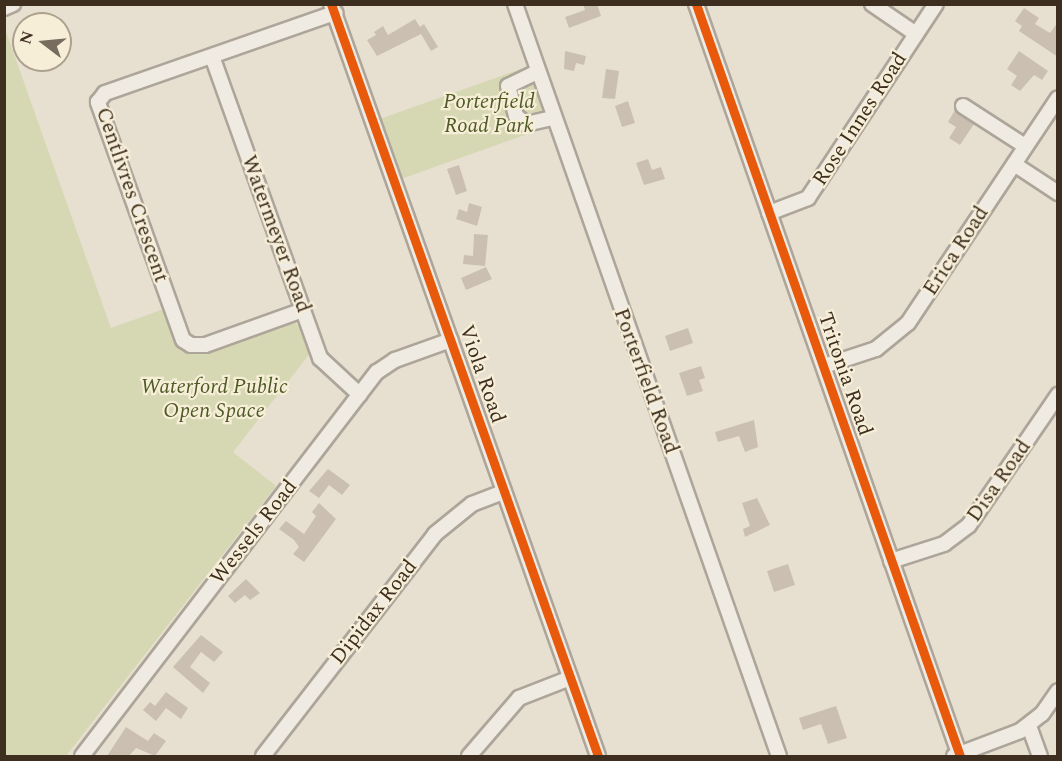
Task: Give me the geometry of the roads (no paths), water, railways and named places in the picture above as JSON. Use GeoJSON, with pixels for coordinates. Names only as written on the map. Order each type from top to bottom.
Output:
{"type":"FeatureCollection","features":[{"type":"Feature","properties":{"kind":"street"},"geometry":{"type":"LineString","coordinates":[[4,8],[13,4]]}},
{"type":"Feature","properties":{"kind":"street"},"geometry":{"type":"LineString","coordinates":[[503,4],[515,5]]}},
{"type":"Feature","properties":{"kind":"street","name":"Tritonia Road"},"geometry":{"type":"LineString","coordinates":[[696,4],[958,756]]}},
{"type":"Feature","properties":{"kind":"street"},"geometry":{"type":"LineString","coordinates":[[872,4],[916,34]]}},
{"type":"Feature","properties":{"kind":"street","name":"Rose Innes Road"},"geometry":{"type":"LineString","coordinates":[[769,213],[808,198],[936,4]]}},
{"type":"Feature","properties":{"kind":"street","name":"Porterfield Road"},"geometry":{"type":"LineString","coordinates":[[515,5],[778,756]]}},
{"type":"Feature","properties":{"kind":"street","name":"Centlivres Crescent"},"geometry":{"type":"LineString","coordinates":[[303,310],[197,346],[183,340],[98,102],[105,93],[213,59],[333,9]]}},
{"type":"Feature","properties":{"kind":"street","name":"Viola Road"},"geometry":{"type":"LineString","coordinates":[[333,9],[598,756]]}},
{"type":"Feature","properties":{"kind":"street","name":"Watermeyer Road"},"geometry":{"type":"LineString","coordinates":[[213,59],[323,363],[360,395]]}},
{"type":"Feature","properties":{"kind":"street"},"geometry":{"type":"LineString","coordinates":[[537,72],[508,86],[516,116],[526,124],[553,118]]}},
{"type":"Feature","properties":{"kind":"street","name":"Erica Road"},"geometry":{"type":"LineString","coordinates":[[824,366],[876,349],[902,330],[1058,98]]}},
{"type":"Feature","properties":{"kind":"street"},"geometry":{"type":"LineString","coordinates":[[963,106],[1025,146]]}},
{"type":"Feature","properties":{"kind":"street"},"geometry":{"type":"LineString","coordinates":[[1014,164],[1058,193]]}},
{"type":"Feature","properties":{"kind":"street","name":"Wessels Road"},"geometry":{"type":"LineString","coordinates":[[82,756],[384,366],[451,340]]}},
{"type":"Feature","properties":{"kind":"street","name":"Disa Road"},"geometry":{"type":"LineString","coordinates":[[891,561],[944,544],[969,525],[1058,395]]}},
{"type":"Feature","properties":{"kind":"street","name":"Dipidax Road"},"geometry":{"type":"LineString","coordinates":[[263,756],[435,534],[472,504],[504,492]]}},
{"type":"Feature","properties":{"kind":"street"},"geometry":{"type":"LineString","coordinates":[[469,756],[519,698],[570,678]]}},
{"type":"Feature","properties":{"kind":"street"},"geometry":{"type":"LineString","coordinates":[[958,756],[1029,726],[1058,691]]}},
{"type":"Feature","properties":{"kind":"street"},"geometry":{"type":"LineString","coordinates":[[1029,726],[1040,756]]}},
{"type":"Feature","properties":{"kind":"park label","name":"Porterfield Road Park"},"geometry":{"type":"Point","coordinates":[489,114]}},
{"type":"Feature","properties":{"kind":"park label","name":"Waterford Public Open Space"},"geometry":{"type":"Point","coordinates":[214,399]}}]}
